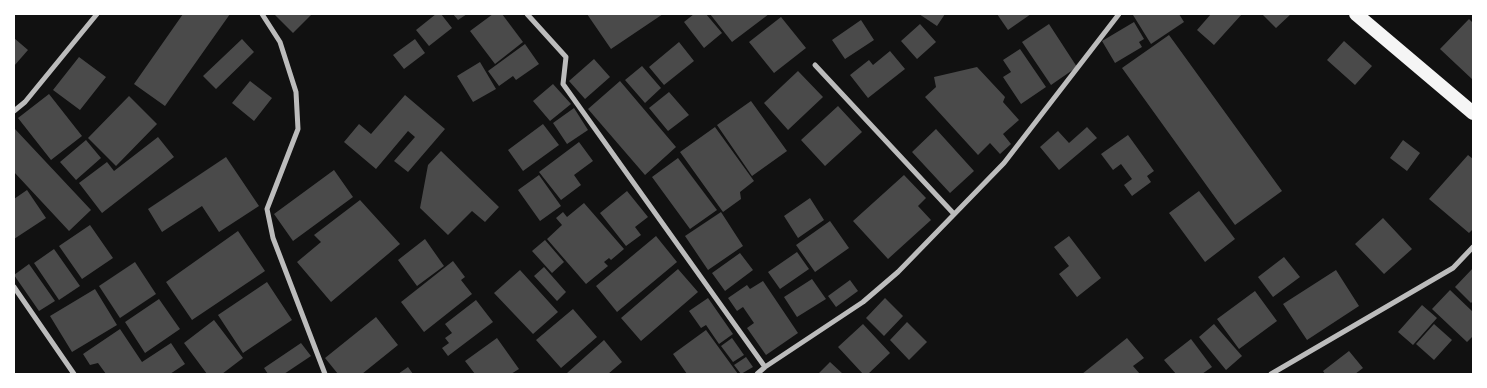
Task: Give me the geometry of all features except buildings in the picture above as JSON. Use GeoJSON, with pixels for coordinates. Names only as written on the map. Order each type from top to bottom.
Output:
{"type":"FeatureCollection","features":[{"type":"Feature","properties":{"kind":"highway"},"geometry":{"type":"LineString","coordinates":[[1356,14],[1473,113]]}},
{"type":"Feature","properties":{"kind":"street"},"geometry":{"type":"LineString","coordinates":[[14,111],[25,102],[97,14]]}},
{"type":"Feature","properties":{"kind":"street"},"geometry":{"type":"LineString","coordinates":[[262,14],[280,42],[296,92],[298,129],[267,208],[273,238],[325,374]]}},
{"type":"Feature","properties":{"kind":"street"},"geometry":{"type":"LineString","coordinates":[[527,14],[566,57],[563,84],[765,367]]}},
{"type":"Feature","properties":{"kind":"street"},"geometry":{"type":"LineString","coordinates":[[757,374],[863,302],[898,272],[1004,163],[1119,14]]}},
{"type":"Feature","properties":{"kind":"street"},"geometry":{"type":"LineString","coordinates":[[815,65],[954,214]]}},
{"type":"Feature","properties":{"kind":"street"},"geometry":{"type":"LineString","coordinates":[[1271,374],[1453,268],[1473,247]]}},
{"type":"Feature","properties":{"kind":"street"},"geometry":{"type":"LineString","coordinates":[[14,287],[74,374]]}}]}
